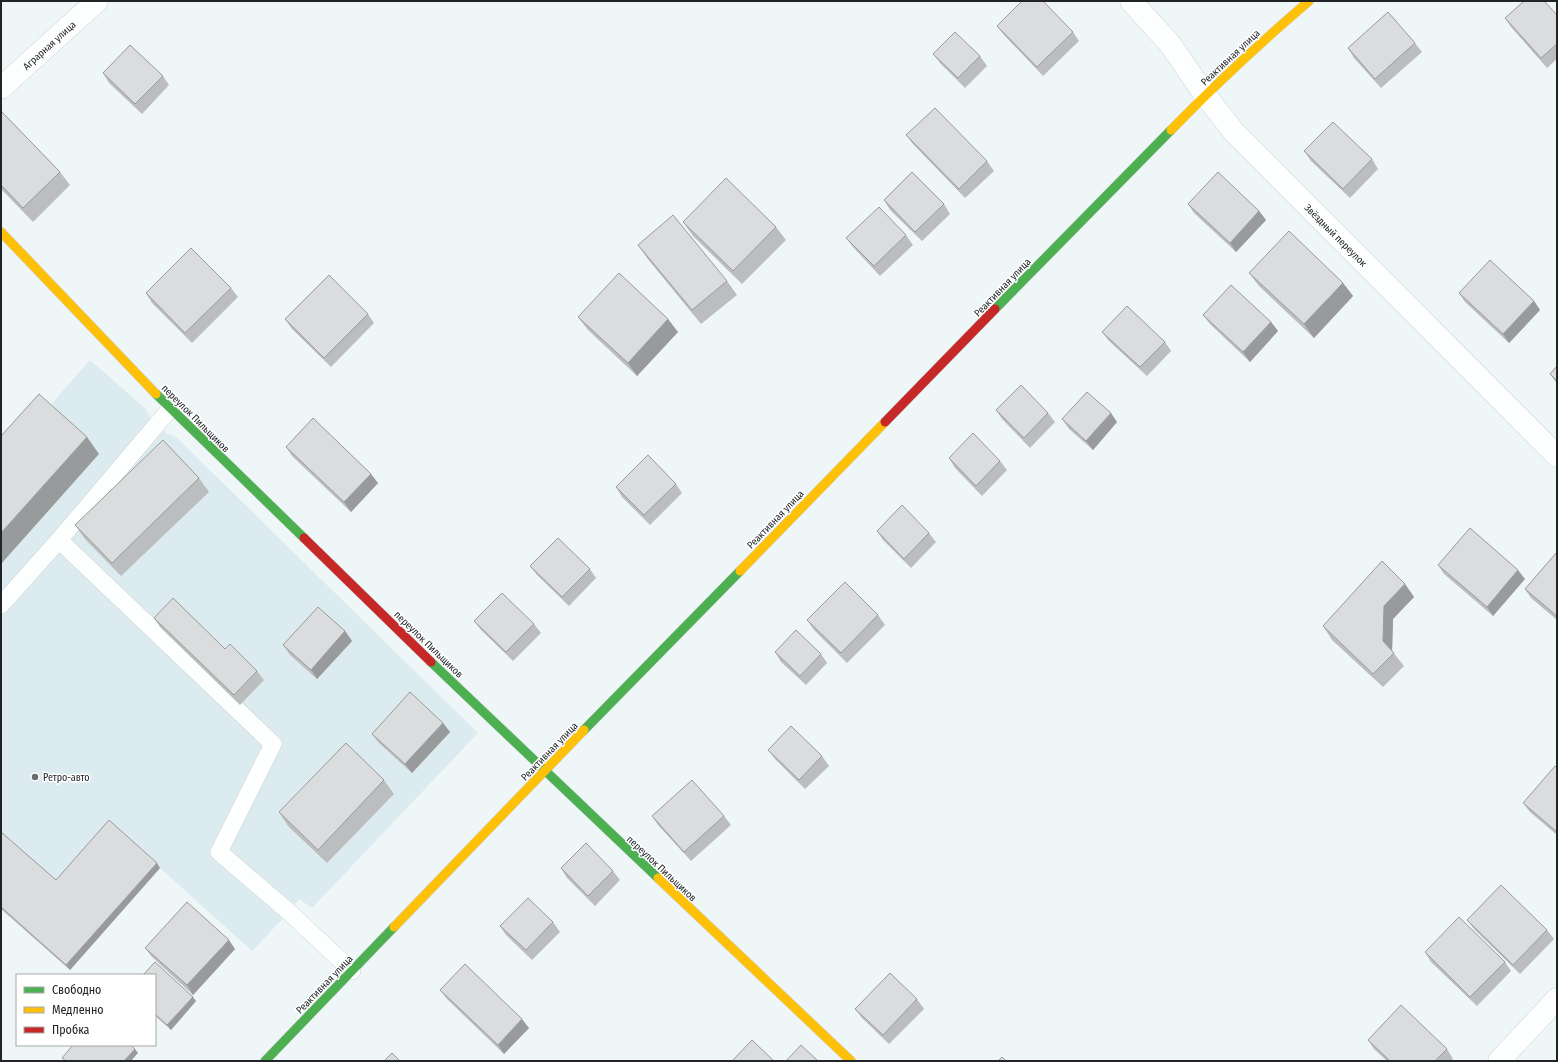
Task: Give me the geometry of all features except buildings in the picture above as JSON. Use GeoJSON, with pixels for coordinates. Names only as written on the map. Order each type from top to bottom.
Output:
{"type":"FeatureCollection","features":[{"type":"Feature","properties":{"kind":"main road","name":"Реактивная улица"},"geometry":{"type":"LineString","coordinates":[[265,1061],[544,771],[1205,95],[1264,40],[1309,1]]}},
{"type":"Feature","properties":{"kind":"main road","name":"переулок Пильщиков"},"geometry":{"type":"LineString","coordinates":[[1,232],[170,409],[544,771],[851,1061]]}},
{"type":"Feature","properties":{"kind":"street","name":"Аграрная улица"},"geometry":{"type":"LineString","coordinates":[[1,88],[97,1]]}},
{"type":"Feature","properties":{"kind":"street","name":"Звёздный переулок"},"geometry":{"type":"LineString","coordinates":[[1131,1],[1170,44],[1205,95],[1234,132],[1557,456]]}},
{"type":"Feature","properties":{"kind":"street"},"geometry":{"type":"LineString","coordinates":[[1499,1061],[1557,999]]}},
{"type":"Feature","properties":{"kind":"lane"},"geometry":{"type":"LineString","coordinates":[[1,605],[59,540],[170,409]]}},
{"type":"Feature","properties":{"kind":"lane"},"geometry":{"type":"LineString","coordinates":[[59,540],[274,744],[219,852],[289,912],[352,971]]}},
{"type":"Feature","properties":{"kind":"shaded area"},"geometry":{"type":"Polygon","coordinates":[[[90,360],[146,409],[155,427],[177,438],[478,733],[312,908],[299,899],[289,912],[252,951],[160,868],[70,970],[1,909],[1,461],[90,360]]]}},
{"type":"Feature","properties":{"kind":"traffic: fast"},"geometry":{"type":"LineString","coordinates":[[995,309],[1171,130]]}},
{"type":"Feature","properties":{"kind":"traffic: fast"},"geometry":{"type":"LineString","coordinates":[[156,394],[304,538]]}},
{"type":"Feature","properties":{"kind":"traffic: fast"},"geometry":{"type":"LineString","coordinates":[[584,730],[740,571]]}},
{"type":"Feature","properties":{"kind":"traffic: fast"},"geometry":{"type":"LineString","coordinates":[[431,662],[658,878]]}},
{"type":"Feature","properties":{"kind":"traffic: fast"},"geometry":{"type":"LineString","coordinates":[[265,1061],[394,927]]}},
{"type":"Feature","properties":{"kind":"traffic: slow"},"geometry":{"type":"LineString","coordinates":[[1171,130],[1238,64],[1309,1]]}},
{"type":"Feature","properties":{"kind":"traffic: slow"},"geometry":{"type":"LineString","coordinates":[[1,232],[156,394]]}},
{"type":"Feature","properties":{"kind":"traffic: slow"},"geometry":{"type":"LineString","coordinates":[[740,571],[885,422]]}},
{"type":"Feature","properties":{"kind":"traffic: slow"},"geometry":{"type":"LineString","coordinates":[[394,927],[584,730]]}},
{"type":"Feature","properties":{"kind":"traffic: slow"},"geometry":{"type":"LineString","coordinates":[[658,878],[851,1061]]}},
{"type":"Feature","properties":{"kind":"traffic: jam"},"geometry":{"type":"LineString","coordinates":[[885,422],[995,309]]}},
{"type":"Feature","properties":{"kind":"traffic: jam"},"geometry":{"type":"LineString","coordinates":[[304,538],[431,662]]}},
{"type":"Feature","properties":{"kind":"place","name":"Ретро-авто"},"geometry":{"type":"Point","coordinates":[35,777]}}]}
